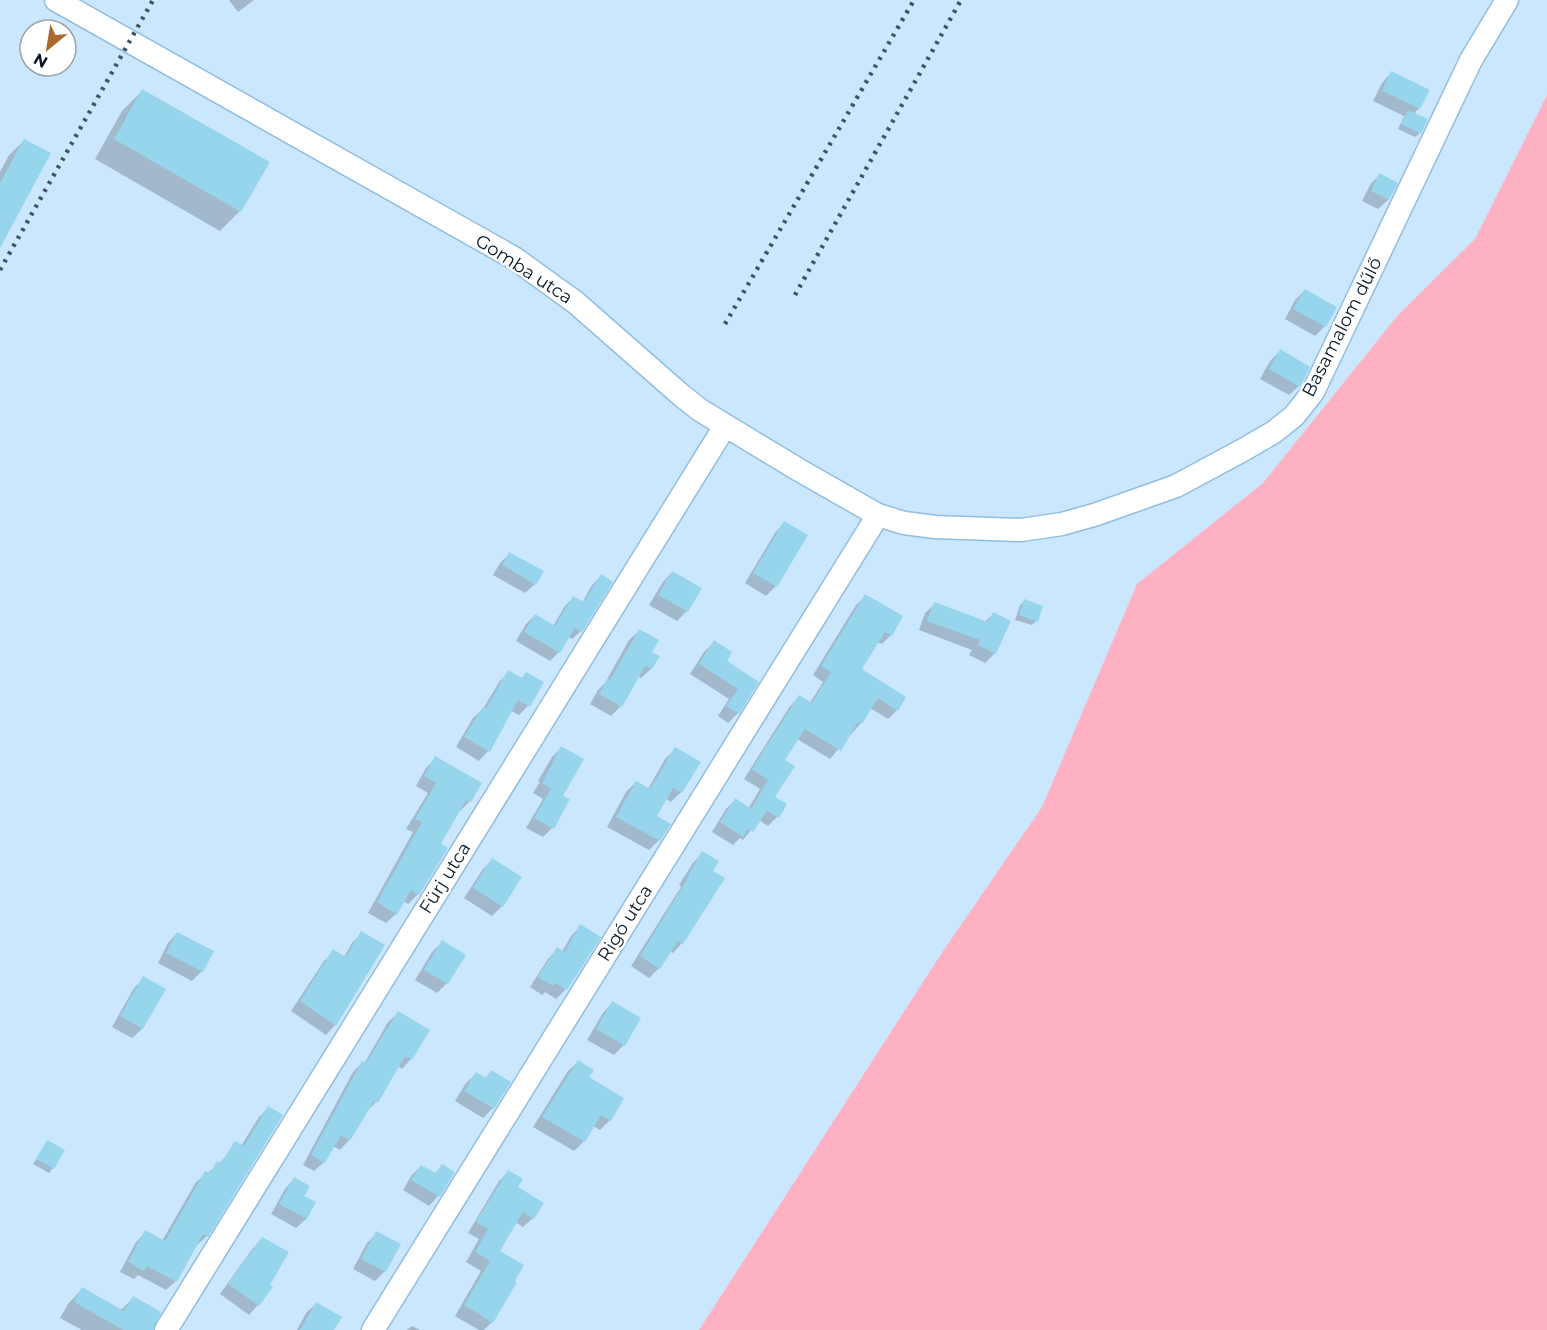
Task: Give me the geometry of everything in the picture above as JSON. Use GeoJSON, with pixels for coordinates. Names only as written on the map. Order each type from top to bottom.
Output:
{"type":"FeatureCollection","features":[{"type":"Feature","properties":{"kind":"street","name":"Gomba utca"},"geometry":{"type":"LineString","coordinates":[[56,0],[514,258],[575,302],[681,395],[725,426],[878,515],[924,526],[983,529]]}},
{"type":"Feature","properties":{"kind":"street","name":"Basamalom dűlő"},"geometry":{"type":"LineString","coordinates":[[983,529],[1021,530],[1062,524],[1176,486],[1274,432],[1294,416],[1313,392],[1471,60],[1507,0]]}},
{"type":"Feature","properties":{"kind":"street","name":"Fürj utca"},"geometry":{"type":"LineString","coordinates":[[166,1330],[725,426]]}},
{"type":"Feature","properties":{"kind":"street","name":"Rigó utca"},"geometry":{"type":"LineString","coordinates":[[373,1330],[878,515]]}},
{"type":"Feature","properties":{"kind":"shaded area"},"geometry":{"type":"Polygon","coordinates":[[[1547,95],[1547,1330],[699,1330],[943,951],[1042,807],[1137,584],[1263,483],[1398,315],[1475,239],[1547,95]]]}},
{"type":"Feature","properties":{"kind":"building"},"geometry":{"type":"Polygon","coordinates":[[[1391,71],[1430,90],[1420,109],[1382,91],[1391,71]]]}},
{"type":"Feature","properties":{"kind":"building"},"geometry":{"type":"Polygon","coordinates":[[[142,89],[270,162],[241,212],[114,139],[142,89]]]}},
{"type":"Feature","properties":{"kind":"building"},"geometry":{"type":"Polygon","coordinates":[[[1408,110],[1428,119],[1421,134],[1401,124],[1408,110]]]}},
{"type":"Feature","properties":{"kind":"building"},"geometry":{"type":"Polygon","coordinates":[[[24,139],[51,153],[0,248],[0,183],[24,139]]]}},
{"type":"Feature","properties":{"kind":"building"},"geometry":{"type":"Polygon","coordinates":[[[1379,173],[1398,183],[1389,200],[1371,191],[1379,173]]]}},
{"type":"Feature","properties":{"kind":"building"},"geometry":{"type":"Polygon","coordinates":[[[1305,289],[1337,307],[1326,327],[1293,309],[1305,289]]]}},
{"type":"Feature","properties":{"kind":"building"},"geometry":{"type":"Polygon","coordinates":[[[1280,349],[1310,367],[1300,387],[1269,369],[1280,349]]]}},
{"type":"Feature","properties":{"kind":"building"},"geometry":{"type":"Polygon","coordinates":[[[784,521],[808,535],[777,587],[753,573],[784,521]]]}},
{"type":"Feature","properties":{"kind":"building"},"geometry":{"type":"Polygon","coordinates":[[[509,552],[544,571],[536,585],[502,565],[509,552]]]}},
{"type":"Feature","properties":{"kind":"building"},"geometry":{"type":"Polygon","coordinates":[[[672,571],[702,588],[688,612],[658,595],[672,571]]]}},
{"type":"Feature","properties":{"kind":"building"},"geometry":{"type":"Polygon","coordinates":[[[601,574],[613,582],[582,632],[575,628],[560,653],[524,632],[535,614],[555,626],[573,596],[584,602],[601,574]]]}},
{"type":"Feature","properties":{"kind":"building"},"geometry":{"type":"Polygon","coordinates":[[[865,594],[903,616],[892,636],[885,632],[862,669],[906,697],[898,711],[878,698],[862,724],[858,722],[841,751],[805,729],[785,760],[795,766],[775,797],[787,804],[779,818],[767,811],[753,832],[748,829],[743,837],[720,822],[735,798],[751,809],[768,780],[752,769],[799,695],[812,703],[831,672],[821,666],[865,594]]]}},
{"type":"Feature","properties":{"kind":"building"},"geometry":{"type":"Polygon","coordinates":[[[1024,599],[1043,606],[1038,622],[1019,615],[1024,599]]]}},
{"type":"Feature","properties":{"kind":"building"},"geometry":{"type":"Polygon","coordinates":[[[934,602],[988,622],[993,612],[1011,621],[996,654],[978,645],[980,640],[927,621],[934,602]]]}},
{"type":"Feature","properties":{"kind":"building"},"geometry":{"type":"Polygon","coordinates":[[[639,629],[659,640],[652,652],[660,656],[652,669],[645,666],[622,707],[599,694],[608,678],[610,680],[639,629]]]}},
{"type":"Feature","properties":{"kind":"building"},"geometry":{"type":"Polygon","coordinates":[[[714,640],[732,652],[727,661],[759,682],[739,714],[726,706],[738,689],[699,664],[714,640]]]}},
{"type":"Feature","properties":{"kind":"building"},"geometry":{"type":"Polygon","coordinates":[[[508,670],[522,678],[526,672],[544,682],[530,707],[518,700],[490,752],[464,737],[483,707],[486,709],[508,670]]]}},
{"type":"Feature","properties":{"kind":"building"},"geometry":{"type":"Polygon","coordinates":[[[561,746],[584,759],[563,796],[570,799],[554,829],[534,818],[551,789],[556,792],[542,783],[561,746]]]}},
{"type":"Feature","properties":{"kind":"building"},"geometry":{"type":"Polygon","coordinates":[[[675,747],[701,762],[682,793],[673,788],[657,816],[671,824],[660,841],[616,817],[636,781],[650,789],[675,747]]]}},
{"type":"Feature","properties":{"kind":"building"},"geometry":{"type":"Polygon","coordinates":[[[435,756],[482,783],[471,802],[466,800],[441,844],[448,848],[419,895],[411,890],[397,915],[377,902],[422,822],[415,819],[436,783],[424,776],[435,756]]]}},
{"type":"Feature","properties":{"kind":"building"},"geometry":{"type":"Polygon","coordinates":[[[702,851],[719,861],[713,871],[725,878],[683,944],[678,941],[660,969],[640,956],[702,851]]]}},
{"type":"Feature","properties":{"kind":"building"},"geometry":{"type":"Polygon","coordinates":[[[492,858],[522,877],[503,907],[473,888],[492,858]]]}},
{"type":"Feature","properties":{"kind":"building"},"geometry":{"type":"Polygon","coordinates":[[[580,924],[601,937],[567,990],[555,983],[553,986],[538,977],[557,947],[565,952],[580,924]]]}},
{"type":"Feature","properties":{"kind":"building"},"geometry":{"type":"Polygon","coordinates":[[[361,931],[385,945],[336,1026],[300,1001],[333,949],[346,957],[361,931]]]}},
{"type":"Feature","properties":{"kind":"building"},"geometry":{"type":"Polygon","coordinates":[[[177,932],[214,951],[203,972],[166,953],[177,932]]]}},
{"type":"Feature","properties":{"kind":"building"},"geometry":{"type":"Polygon","coordinates":[[[442,940],[466,955],[448,984],[424,970],[442,940]]]}},
{"type":"Feature","properties":{"kind":"building"},"geometry":{"type":"Polygon","coordinates":[[[143,976],[166,989],[143,1029],[120,1016],[143,976]]]}},
{"type":"Feature","properties":{"kind":"building"},"geometry":{"type":"Polygon","coordinates":[[[612,1001],[641,1018],[625,1046],[596,1029],[612,1001]]]}},
{"type":"Feature","properties":{"kind":"building"},"geometry":{"type":"Polygon","coordinates":[[[398,1011],[430,1030],[412,1060],[405,1056],[378,1103],[374,1101],[350,1141],[341,1135],[325,1163],[311,1155],[362,1061],[366,1063],[398,1011]]]}},
{"type":"Feature","properties":{"kind":"building"},"geometry":{"type":"Polygon","coordinates":[[[578,1060],[594,1070],[589,1077],[624,1098],[611,1121],[601,1115],[585,1142],[542,1117],[578,1060]]]}},
{"type":"Feature","properties":{"kind":"building"},"geometry":{"type":"Polygon","coordinates":[[[491,1070],[511,1082],[494,1109],[464,1091],[476,1072],[486,1078],[491,1070]]]}},
{"type":"Feature","properties":{"kind":"building"},"geometry":{"type":"Polygon","coordinates":[[[268,1106],[283,1115],[208,1237],[203,1234],[177,1282],[147,1266],[144,1271],[128,1262],[145,1230],[165,1241],[205,1171],[210,1173],[217,1161],[221,1163],[235,1141],[244,1146],[268,1106]]]}},
{"type":"Feature","properties":{"kind":"building"},"geometry":{"type":"Polygon","coordinates":[[[47,1140],[65,1150],[54,1169],[36,1159],[47,1140]]]}},
{"type":"Feature","properties":{"kind":"building"},"geometry":{"type":"Polygon","coordinates":[[[442,1164],[455,1172],[440,1197],[411,1180],[421,1165],[436,1173],[442,1164]]]}},
{"type":"Feature","properties":{"kind":"building"},"geometry":{"type":"Polygon","coordinates":[[[508,1170],[523,1179],[518,1187],[544,1203],[534,1219],[523,1212],[500,1251],[524,1265],[515,1281],[517,1282],[493,1323],[464,1305],[490,1261],[475,1252],[488,1229],[476,1222],[508,1170]]]}},
{"type":"Feature","properties":{"kind":"building"},"geometry":{"type":"Polygon","coordinates":[[[294,1177],[310,1186],[304,1196],[316,1202],[307,1219],[279,1204],[294,1177]]]}},
{"type":"Feature","properties":{"kind":"building"},"geometry":{"type":"Polygon","coordinates":[[[376,1231],[401,1244],[386,1272],[361,1259],[376,1231]]]}},
{"type":"Feature","properties":{"kind":"building"},"geometry":{"type":"Polygon","coordinates":[[[262,1237],[289,1252],[270,1285],[273,1287],[259,1306],[228,1284],[262,1237]]]}},
{"type":"Feature","properties":{"kind":"building"},"geometry":{"type":"Polygon","coordinates":[[[82,1287],[124,1311],[133,1296],[161,1312],[153,1330],[123,1330],[74,1302],[82,1287]]]}},
{"type":"Feature","properties":{"kind":"building"},"geometry":{"type":"Polygon","coordinates":[[[316,1302],[342,1317],[334,1330],[300,1330],[316,1302]]]}},
{"type":"Feature","properties":{"kind":"railway"},"geometry":{"type":"LineString","coordinates":[[0,270],[153,0]]}},
{"type":"Feature","properties":{"kind":"railway"},"geometry":{"type":"LineString","coordinates":[[725,324],[914,0]]}},
{"type":"Feature","properties":{"kind":"railway"},"geometry":{"type":"LineString","coordinates":[[795,295],[961,0]]}}]}
